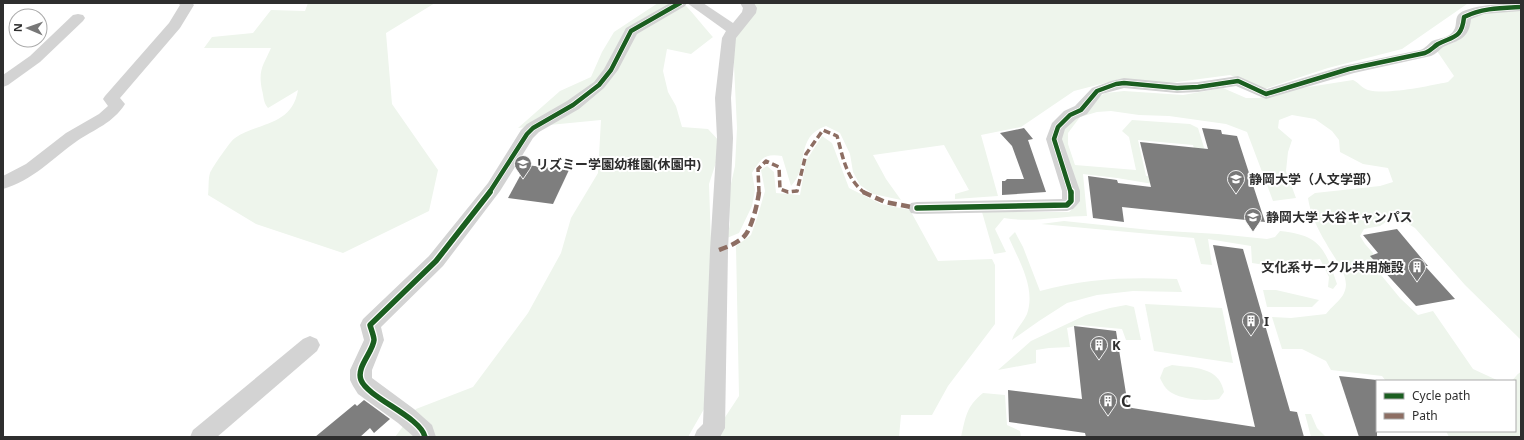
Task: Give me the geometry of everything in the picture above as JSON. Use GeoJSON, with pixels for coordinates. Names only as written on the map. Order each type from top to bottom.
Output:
{"type":"FeatureCollection","features":[{"type":"Feature","properties":{"kind":"street"},"geometry":{"type":"LineString","coordinates":[[3,183],[32,168],[72,136],[105,118],[117,104],[111,99],[175,25],[187,6],[185,3]]}},
{"type":"Feature","properties":{"kind":"street"},"geometry":{"type":"LineString","coordinates":[[425,437],[424,432],[406,416],[366,387],[360,380],[361,370],[374,340],[370,325],[436,261],[494,187],[527,134],[533,128],[573,105],[599,85],[611,70],[631,31],[680,3]]}},
{"type":"Feature","properties":{"kind":"street"},"geometry":{"type":"LineString","coordinates":[[694,3],[734,30]]}},
{"type":"Feature","properties":{"kind":"street"},"geometry":{"type":"LineString","coordinates":[[705,437],[714,428],[719,250],[725,138],[723,98],[729,38],[749,13],[750,8],[747,3]]}},
{"type":"Feature","properties":{"kind":"street"},"geometry":{"type":"LineString","coordinates":[[917,208],[1067,206],[1071,201],[1071,191],[1054,139],[1058,127],[1070,115],[1081,110],[1098,91],[1116,84],[1124,83],[1177,88],[1198,87],[1238,81],[1266,94],[1376,63],[1422,55],[1433,50],[1436,45],[1457,37],[1464,27],[1464,17],[1472,13],[1486,9],[1521,7]]}},
{"type":"Feature","properties":{"kind":"street"},"geometry":{"type":"LineString","coordinates":[[3,82],[41,54],[78,18]]}},
{"type":"Feature","properties":{"kind":"street"},"geometry":{"type":"LineString","coordinates":[[201,437],[310,345]]}},
{"type":"Feature","properties":{"kind":"shaded area"},"geometry":{"type":"Polygon","coordinates":[[[308,3],[435,3],[386,33],[392,104],[438,170],[429,211],[343,253],[256,224],[208,195],[210,173],[233,140],[244,133],[282,117],[295,102],[298,90],[268,108],[264,99],[261,73],[271,48],[204,48],[212,37],[253,33],[271,10],[305,11],[308,3]]]}},
{"type":"Feature","properties":{"kind":"shaded area"},"geometry":{"type":"Polygon","coordinates":[[[658,3],[676,3],[686,6],[713,37],[691,54],[667,49],[663,71],[668,92],[676,106],[682,127],[708,129],[722,144],[709,184],[712,273],[708,402],[688,437],[395,437],[416,409],[473,387],[528,313],[561,253],[571,218],[598,173],[601,120],[518,128],[560,91],[591,77],[602,52],[614,32],[658,3]]]}},
{"type":"Feature","properties":{"kind":"shaded area"},"geometry":{"type":"Polygon","coordinates":[[[748,3],[1477,3],[1467,4],[1402,49],[1328,68],[1264,89],[1230,75],[1162,84],[1120,79],[1074,91],[1021,127],[981,135],[998,196],[955,199],[955,194],[969,190],[944,145],[873,155],[886,179],[901,200],[873,194],[860,185],[853,172],[850,154],[840,133],[826,126],[816,131],[810,137],[806,145],[797,178],[791,186],[782,156],[767,156],[758,164],[752,173],[755,190],[752,206],[739,233],[727,238],[730,224],[729,193],[735,166],[737,128],[733,45],[748,3]]]}},
{"type":"Feature","properties":{"kind":"shaded area"},"geometry":{"type":"Polygon","coordinates":[[[1521,10],[1521,340],[1465,285],[1415,228],[1395,216],[1380,226],[1364,229],[1360,236],[1373,253],[1372,264],[1400,298],[1418,315],[1433,311],[1473,369],[1497,380],[1385,380],[1382,376],[1331,370],[1326,361],[1302,349],[1282,349],[1272,317],[1291,318],[1326,314],[1343,296],[1346,287],[1344,274],[1317,227],[1312,215],[1308,198],[1315,193],[1380,186],[1393,182],[1388,168],[1363,164],[1340,152],[1339,140],[1332,131],[1315,119],[1292,115],[1279,120],[1278,128],[1292,140],[1288,152],[1286,171],[1296,198],[1273,201],[1247,132],[1226,124],[1169,116],[1139,115],[1111,111],[1097,112],[1080,117],[1068,133],[1068,144],[1075,165],[1136,170],[1129,137],[1122,131],[1132,120],[1190,124],[1198,128],[1210,167],[1205,182],[1193,145],[1138,140],[1146,176],[1164,178],[1165,186],[1083,174],[1087,216],[1035,220],[1004,218],[995,229],[1006,252],[994,254],[982,212],[1069,212],[1078,204],[1061,142],[1064,127],[1100,96],[1106,93],[1124,91],[1183,95],[1223,88],[1246,98],[1259,98],[1302,88],[1353,80],[1366,89],[1376,91],[1396,91],[1440,84],[1448,82],[1454,76],[1437,51],[1439,47],[1453,43],[1463,37],[1467,19],[1475,14],[1521,10]]]}},
{"type":"Feature","properties":{"kind":"shaded area"},"geometry":{"type":"Polygon","coordinates":[[[822,136],[832,143],[849,188],[881,204],[910,210],[938,261],[992,259],[995,265],[995,324],[948,386],[932,415],[901,415],[899,437],[712,437],[739,396],[736,246],[751,235],[758,215],[765,191],[761,170],[767,166],[774,172],[776,193],[800,195],[806,161],[822,136]]]}},
{"type":"Feature","properties":{"kind":"shaded area"},"geometry":{"type":"Polygon","coordinates":[[[1064,221],[1150,230],[1218,234],[1267,239],[1275,237],[1280,231],[1293,233],[1312,240],[1319,246],[1329,261],[1337,284],[1333,289],[1328,287],[1329,277],[1320,259],[1265,265],[1252,263],[1251,246],[1208,239],[1212,265],[1201,264],[1194,238],[1041,224],[1064,221]]]}},
{"type":"Feature","properties":{"kind":"shaded area"},"geometry":{"type":"Polygon","coordinates":[[[1015,232],[1023,247],[1040,291],[1074,283],[1108,279],[1142,278],[1177,279],[1182,292],[1133,291],[1097,295],[1067,303],[1012,340],[1027,314],[1029,304],[1028,285],[1025,275],[1009,238],[1015,232]]]}},
{"type":"Feature","properties":{"kind":"shaded area"},"geometry":{"type":"Polygon","coordinates":[[[1263,290],[1276,290],[1319,300],[1312,307],[1267,307],[1263,290]]]}},
{"type":"Feature","properties":{"kind":"shaded area"},"geometry":{"type":"Polygon","coordinates":[[[1145,304],[1222,308],[1233,363],[1154,351],[1145,304]]]}},
{"type":"Feature","properties":{"kind":"shaded area"},"geometry":{"type":"Polygon","coordinates":[[[1126,305],[1134,307],[1141,340],[1126,340],[1122,329],[1079,325],[1067,328],[1070,347],[1036,350],[1036,363],[998,370],[1031,341],[1086,315],[1126,305]]]}},
{"type":"Feature","properties":{"kind":"shaded area"},"geometry":{"type":"Polygon","coordinates":[[[1172,365],[1196,368],[1211,373],[1217,377],[1224,392],[1219,399],[1207,400],[1188,399],[1172,393],[1166,388],[1160,378],[1164,368],[1172,365]]]}},
{"type":"Feature","properties":{"kind":"shaded area"},"geometry":{"type":"Polygon","coordinates":[[[1521,372],[1521,437],[1449,437],[1446,432],[1516,432],[1516,380],[1512,380],[1521,372]]]}},
{"type":"Feature","properties":{"kind":"shaded area"},"geometry":{"type":"Polygon","coordinates":[[[983,393],[1005,395],[1007,425],[1020,431],[1021,437],[961,437],[970,408],[977,398],[983,393]]]}},
{"type":"Feature","properties":{"kind":"shaded area"},"geometry":{"type":"Polygon","coordinates":[[[1305,414],[1311,414],[1317,428],[1326,437],[1311,437],[1305,414]]]}},
{"type":"Feature","properties":{"kind":"building"},"geometry":{"type":"Polygon","coordinates":[[[1024,128],[1033,139],[1028,140],[1046,192],[1002,195],[1002,181],[1007,179],[1024,179],[1012,146],[1000,133],[1024,128]]]}},
{"type":"Feature","properties":{"kind":"building"},"geometry":{"type":"Polygon","coordinates":[[[1202,128],[1221,130],[1222,134],[1237,136],[1265,222],[1122,207],[1124,222],[1093,218],[1088,176],[1117,180],[1118,183],[1151,187],[1140,142],[1208,149],[1202,128]]]}},
{"type":"Feature","properties":{"kind":"building"},"geometry":{"type":"Polygon","coordinates":[[[526,165],[569,170],[553,204],[508,198],[526,165]]]}},
{"type":"Feature","properties":{"kind":"building","name":"文化系サークル共用施設"},"geometry":{"type":"Polygon","coordinates":[[[1397,229],[1428,266],[1425,266],[1455,299],[1416,306],[1370,256],[1378,253],[1363,235],[1397,229]]]}},
{"type":"Feature","properties":{"kind":"building"},"geometry":{"type":"Polygon","coordinates":[[[1213,245],[1243,249],[1290,411],[1297,412],[1304,437],[1086,437],[1085,433],[1009,422],[1008,390],[1082,399],[1074,326],[1116,331],[1128,406],[1132,406],[1132,408],[1255,427],[1213,245]]]}},
{"type":"Feature","properties":{"kind":"building"},"geometry":{"type":"Polygon","coordinates":[[[1339,376],[1377,380],[1377,437],[1359,437],[1339,376]]]}},
{"type":"Feature","properties":{"kind":"building"},"geometry":{"type":"Polygon","coordinates":[[[364,400],[390,419],[374,433],[370,428],[360,437],[315,437],[355,404],[357,406],[364,400]]]}},
{"type":"Feature","properties":{"kind":"marked path"},"geometry":{"type":"LineString","coordinates":[[719,250],[731,245],[746,235],[758,202],[760,188],[758,169],[766,161],[779,167],[780,189],[788,192],[797,191],[804,158],[813,141],[823,130],[837,136],[844,157],[846,169],[858,188],[875,199],[917,208]]}},
{"type":"Feature","properties":{"kind":"cycle path"},"geometry":{"type":"LineString","coordinates":[[425,437],[424,432],[406,416],[366,387],[361,380],[361,370],[374,340],[370,325],[436,261],[494,187],[527,134],[533,128],[573,105],[599,85],[611,70],[631,31],[680,3]]}},
{"type":"Feature","properties":{"kind":"cycle path"},"geometry":{"type":"LineString","coordinates":[[917,208],[1067,205],[1071,201],[1071,191],[1054,139],[1058,127],[1070,115],[1081,110],[1097,91],[1116,84],[1124,83],[1177,88],[1198,87],[1238,81],[1266,94],[1349,69],[1425,53],[1433,50],[1436,45],[1456,37],[1462,29],[1464,17],[1477,11],[1521,7]]}},
{"type":"Feature","properties":{"kind":"place","name":"リズミー学園幼稚園(休園中)"},"geometry":{"type":"Point","coordinates":[523,179]}},
{"type":"Feature","properties":{"kind":"place","name":"静岡大学（人文学部）"},"geometry":{"type":"Point","coordinates":[1236,194]}},
{"type":"Feature","properties":{"kind":"place","name":"静岡大学 大谷キャンパス"},"geometry":{"type":"Point","coordinates":[1253,232]}},
{"type":"Feature","properties":{"kind":"place","name":"文化系サークル共用施設"},"geometry":{"type":"Point","coordinates":[1417,282]}},
{"type":"Feature","properties":{"kind":"place","name":"I"},"geometry":{"type":"Point","coordinates":[1251,336]}},
{"type":"Feature","properties":{"kind":"place","name":"K"},"geometry":{"type":"Point","coordinates":[1099,360]}},
{"type":"Feature","properties":{"kind":"place","name":"C"},"geometry":{"type":"Point","coordinates":[1108,416]}}]}
